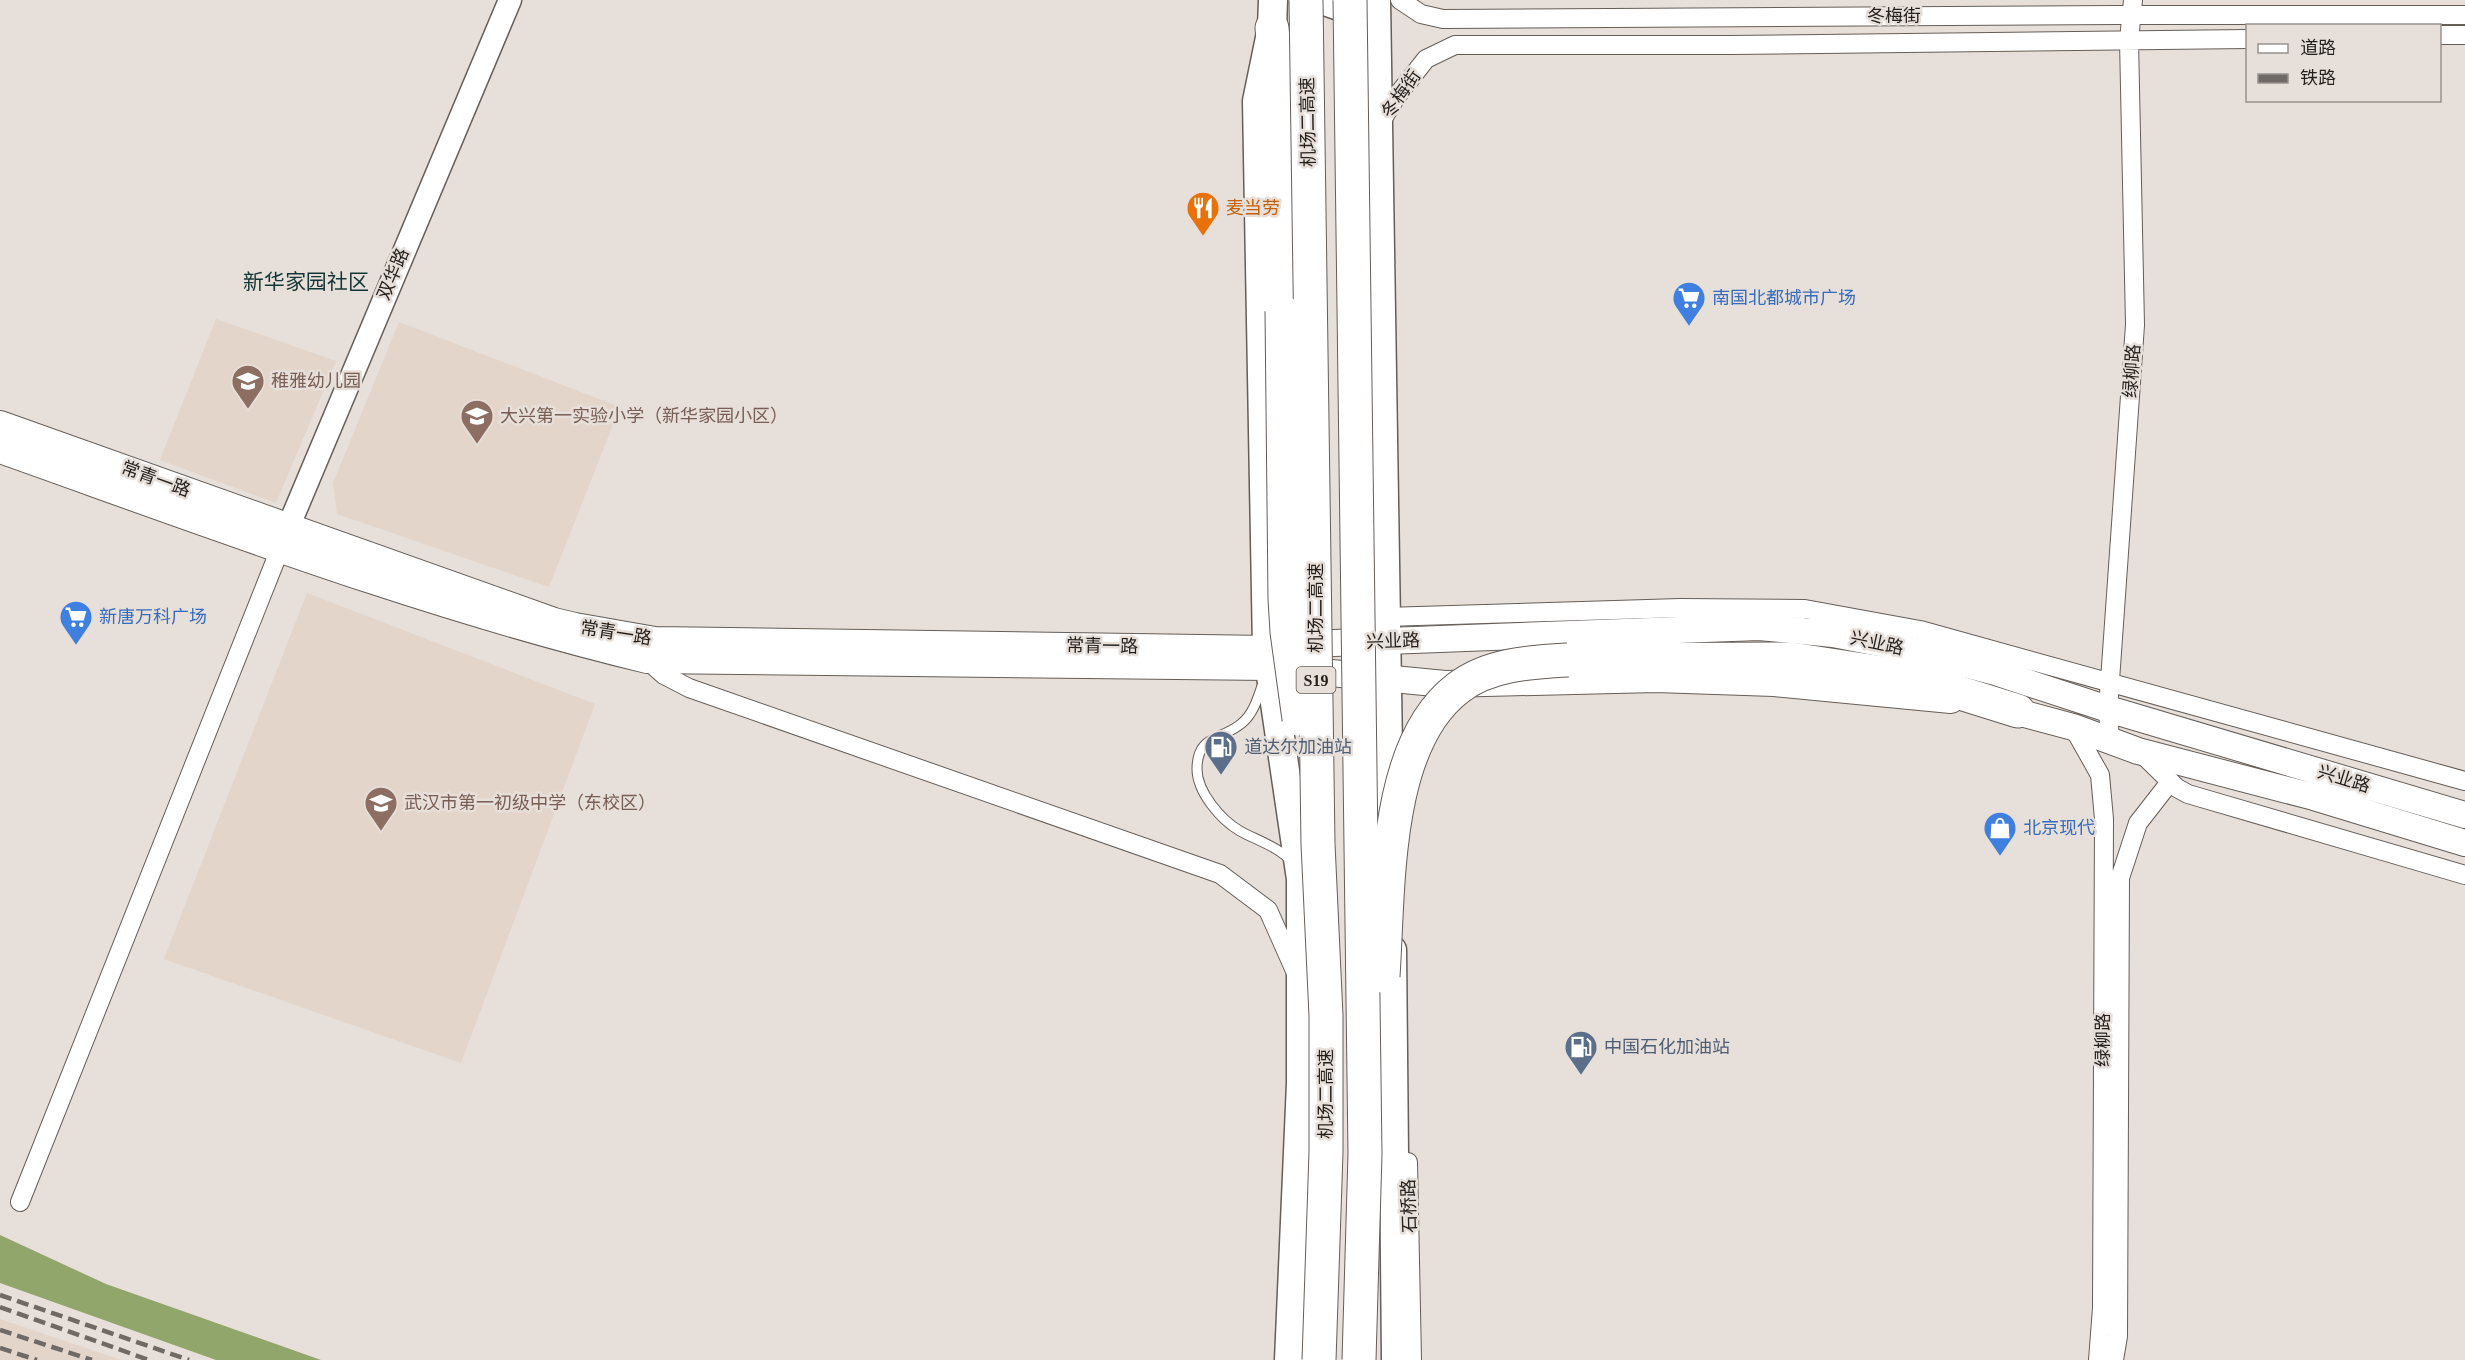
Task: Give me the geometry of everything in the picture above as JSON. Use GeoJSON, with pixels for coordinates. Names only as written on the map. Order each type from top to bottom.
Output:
{"type":"FeatureCollection","features":[{"type":"Feature","properties":{"kind":"highway","name":"机场二高速"},"geometry":{"type":"LineString","coordinates":[[1306,0],[1318,844],[1326,1016],[1326,1152],[1319,1360]]}},
{"type":"Feature","properties":{"kind":"highway","name":"S19"},"geometry":{"type":"LineString","coordinates":[[1350,0],[1365,1154],[1359,1360]]}},
{"type":"Feature","properties":{"kind":"highway"},"geometry":{"type":"LineString","coordinates":[[1273,14],[1279,97],[1287,632],[1318,844]]}},
{"type":"Feature","properties":{"kind":"highway"},"geometry":{"type":"LineString","coordinates":[[1365,1154],[1383,977],[1393,830],[1402,778],[1416,742],[1437,711],[1458,688],[1489,672],[1527,662],[1791,659],[1908,677],[2018,711]]}},
{"type":"Feature","properties":{"kind":"main road"},"geometry":{"type":"LineString","coordinates":[[1322,0],[1377,9],[1396,1360]]}},
{"type":"Feature","properties":{"kind":"main road"},"geometry":{"type":"LineString","coordinates":[[1273,14],[1257,101],[1268,658],[1301,879],[1301,1083],[1289,1360]]}},
{"type":"Feature","properties":{"kind":"main road","name":"常青一路"},"geometry":{"type":"LineString","coordinates":[[0,424],[283,537],[547,636],[647,660],[1268,658]]}},
{"type":"Feature","properties":{"kind":"main road","name":"常青一路"},"geometry":{"type":"LineString","coordinates":[[0,450],[554,621],[655,640],[1268,658]]}},
{"type":"Feature","properties":{"kind":"main road","name":"兴业路"},"geometry":{"type":"LineString","coordinates":[[1268,658],[1385,629],[1759,627],[1833,634],[1900,647],[1995,672],[2108,709],[2465,815]]}},
{"type":"Feature","properties":{"kind":"main road","name":"兴业路"},"geometry":{"type":"LineString","coordinates":[[1268,658],[1386,680],[1446,684],[1656,679],[1774,683],[1932,697],[2018,711],[2073,727],[2138,751],[2314,797],[2465,843]]}},
{"type":"Feature","properties":{"kind":"street","name":"双华路"},"geometry":{"type":"LineString","coordinates":[[283,537],[510,0]]}},
{"type":"Feature","properties":{"kind":"street","name":"冬梅街"},"geometry":{"type":"LineString","coordinates":[[1400,0],[1421,14],[1443,19],[2133,8],[2465,15]]}},
{"type":"Feature","properties":{"kind":"street","name":"绿柳路"},"geometry":{"type":"LineString","coordinates":[[2110,741],[2108,709],[2135,325],[2129,40],[2133,8]]}},
{"type":"Feature","properties":{"kind":"street"},"geometry":{"type":"LineString","coordinates":[[2441,36],[2465,35]]}},
{"type":"Feature","properties":{"kind":"street","name":"冬梅街"},"geometry":{"type":"LineString","coordinates":[[1378,126],[1396,97],[1426,58],[1455,45],[1729,45],[2246,39]]}},
{"type":"Feature","properties":{"kind":"street"},"geometry":{"type":"LineString","coordinates":[[20,1202],[283,537]]}},
{"type":"Feature","properties":{"kind":"street"},"geometry":{"type":"LineString","coordinates":[[1385,629],[1680,608],[1805,609],[1920,630],[2465,781]]}},
{"type":"Feature","properties":{"kind":"street","name":"常青一路"},"geometry":{"type":"LineString","coordinates":[[647,660],[664,675],[689,688],[1220,874],[1268,910],[1301,984]]}},
{"type":"Feature","properties":{"kind":"street","name":"绿柳路"},"geometry":{"type":"LineString","coordinates":[[2073,727],[2100,776],[2104,819],[2102,1308],[2098,1360]]}},
{"type":"Feature","properties":{"kind":"street"},"geometry":{"type":"LineString","coordinates":[[2138,751],[2170,782],[2188,794],[2465,875]]}},
{"type":"Feature","properties":{"kind":"street","name":"绿柳路"},"geometry":{"type":"LineString","coordinates":[[2114,1360],[2118,1336],[2120,878],[2138,823],[2170,782]]}},
{"type":"Feature","properties":{"kind":"street","name":"石桥路"},"geometry":{"type":"LineString","coordinates":[[1393,1054],[1404,1083],[1412,1360]]}},
{"type":"Feature","properties":{"kind":"lane"},"geometry":{"type":"LineString","coordinates":[[1268,658],[1254,708],[1242,723],[1208,740],[1198,760],[1197,771],[1207,798],[1220,814],[1237,829],[1289,859],[1301,879]]}},
{"type":"Feature","properties":{"kind":"shaded area","name":"稚雅幼儿园"},"geometry":{"type":"Polygon","coordinates":[[[216,319],[336,361],[276,503],[160,460],[216,319]]]}},
{"type":"Feature","properties":{"kind":"shaded area","name":"大兴第一实验小学（新华家园小区）"},"geometry":{"type":"Polygon","coordinates":[[[399,322],[620,407],[549,587],[337,514],[333,483],[399,322]]]}},
{"type":"Feature","properties":{"kind":"shaded area","name":"武汉市第一初级中学（东校区）"},"geometry":{"type":"Polygon","coordinates":[[[307,593],[595,704],[461,1063],[164,959],[307,593]]]}},
{"type":"Feature","properties":{"kind":"shaded area"},"geometry":{"type":"Polygon","coordinates":[[[0,1319],[121,1360],[0,1360],[0,1319]]]}},
{"type":"Feature","properties":{"kind":"green space"},"geometry":{"type":"Polygon","coordinates":[[[0,1235],[106,1284],[321,1360],[216,1360],[0,1283],[0,1235]]]}},
{"type":"Feature","properties":{"kind":"railway"},"geometry":{"type":"LineString","coordinates":[[0,1295],[189,1360]]}},
{"type":"Feature","properties":{"kind":"railway"},"geometry":{"type":"LineString","coordinates":[[0,1307],[149,1360]]}},
{"type":"Feature","properties":{"kind":"railway"},"geometry":{"type":"LineString","coordinates":[[0,1330],[92,1360]]}},
{"type":"Feature","properties":{"kind":"railway"},"geometry":{"type":"LineString","coordinates":[[0,1348],[37,1360]]}},
{"type":"Feature","properties":{"kind":"place","name":"麦当劳"},"geometry":{"type":"Point","coordinates":[1203,237]}},
{"type":"Feature","properties":{"kind":"place","name":"南国北都城市广场"},"geometry":{"type":"Point","coordinates":[1689,327]}},
{"type":"Feature","properties":{"kind":"place","name":"稚雅幼儿园"},"geometry":{"type":"Point","coordinates":[248,410]}},
{"type":"Feature","properties":{"kind":"place","name":"大兴第一实验小学（新华家园小区）"},"geometry":{"type":"Point","coordinates":[477,445]}},
{"type":"Feature","properties":{"kind":"place","name":"新唐万科广场"},"geometry":{"type":"Point","coordinates":[76,646]}},
{"type":"Feature","properties":{"kind":"place","name":"道达尔加油站"},"geometry":{"type":"Point","coordinates":[1221,776]}},
{"type":"Feature","properties":{"kind":"place","name":"武汉市第一初级中学（东校区）"},"geometry":{"type":"Point","coordinates":[381,832]}},
{"type":"Feature","properties":{"kind":"place","name":"北京现代"},"geometry":{"type":"Point","coordinates":[2000,857]}},
{"type":"Feature","properties":{"kind":"place","name":"中国石化加油站"},"geometry":{"type":"Point","coordinates":[1581,1076]}},
{"type":"Feature","properties":{"kind":"district","name":"新华家园社区"},"geometry":{"type":"Point","coordinates":[306,282]}}]}
